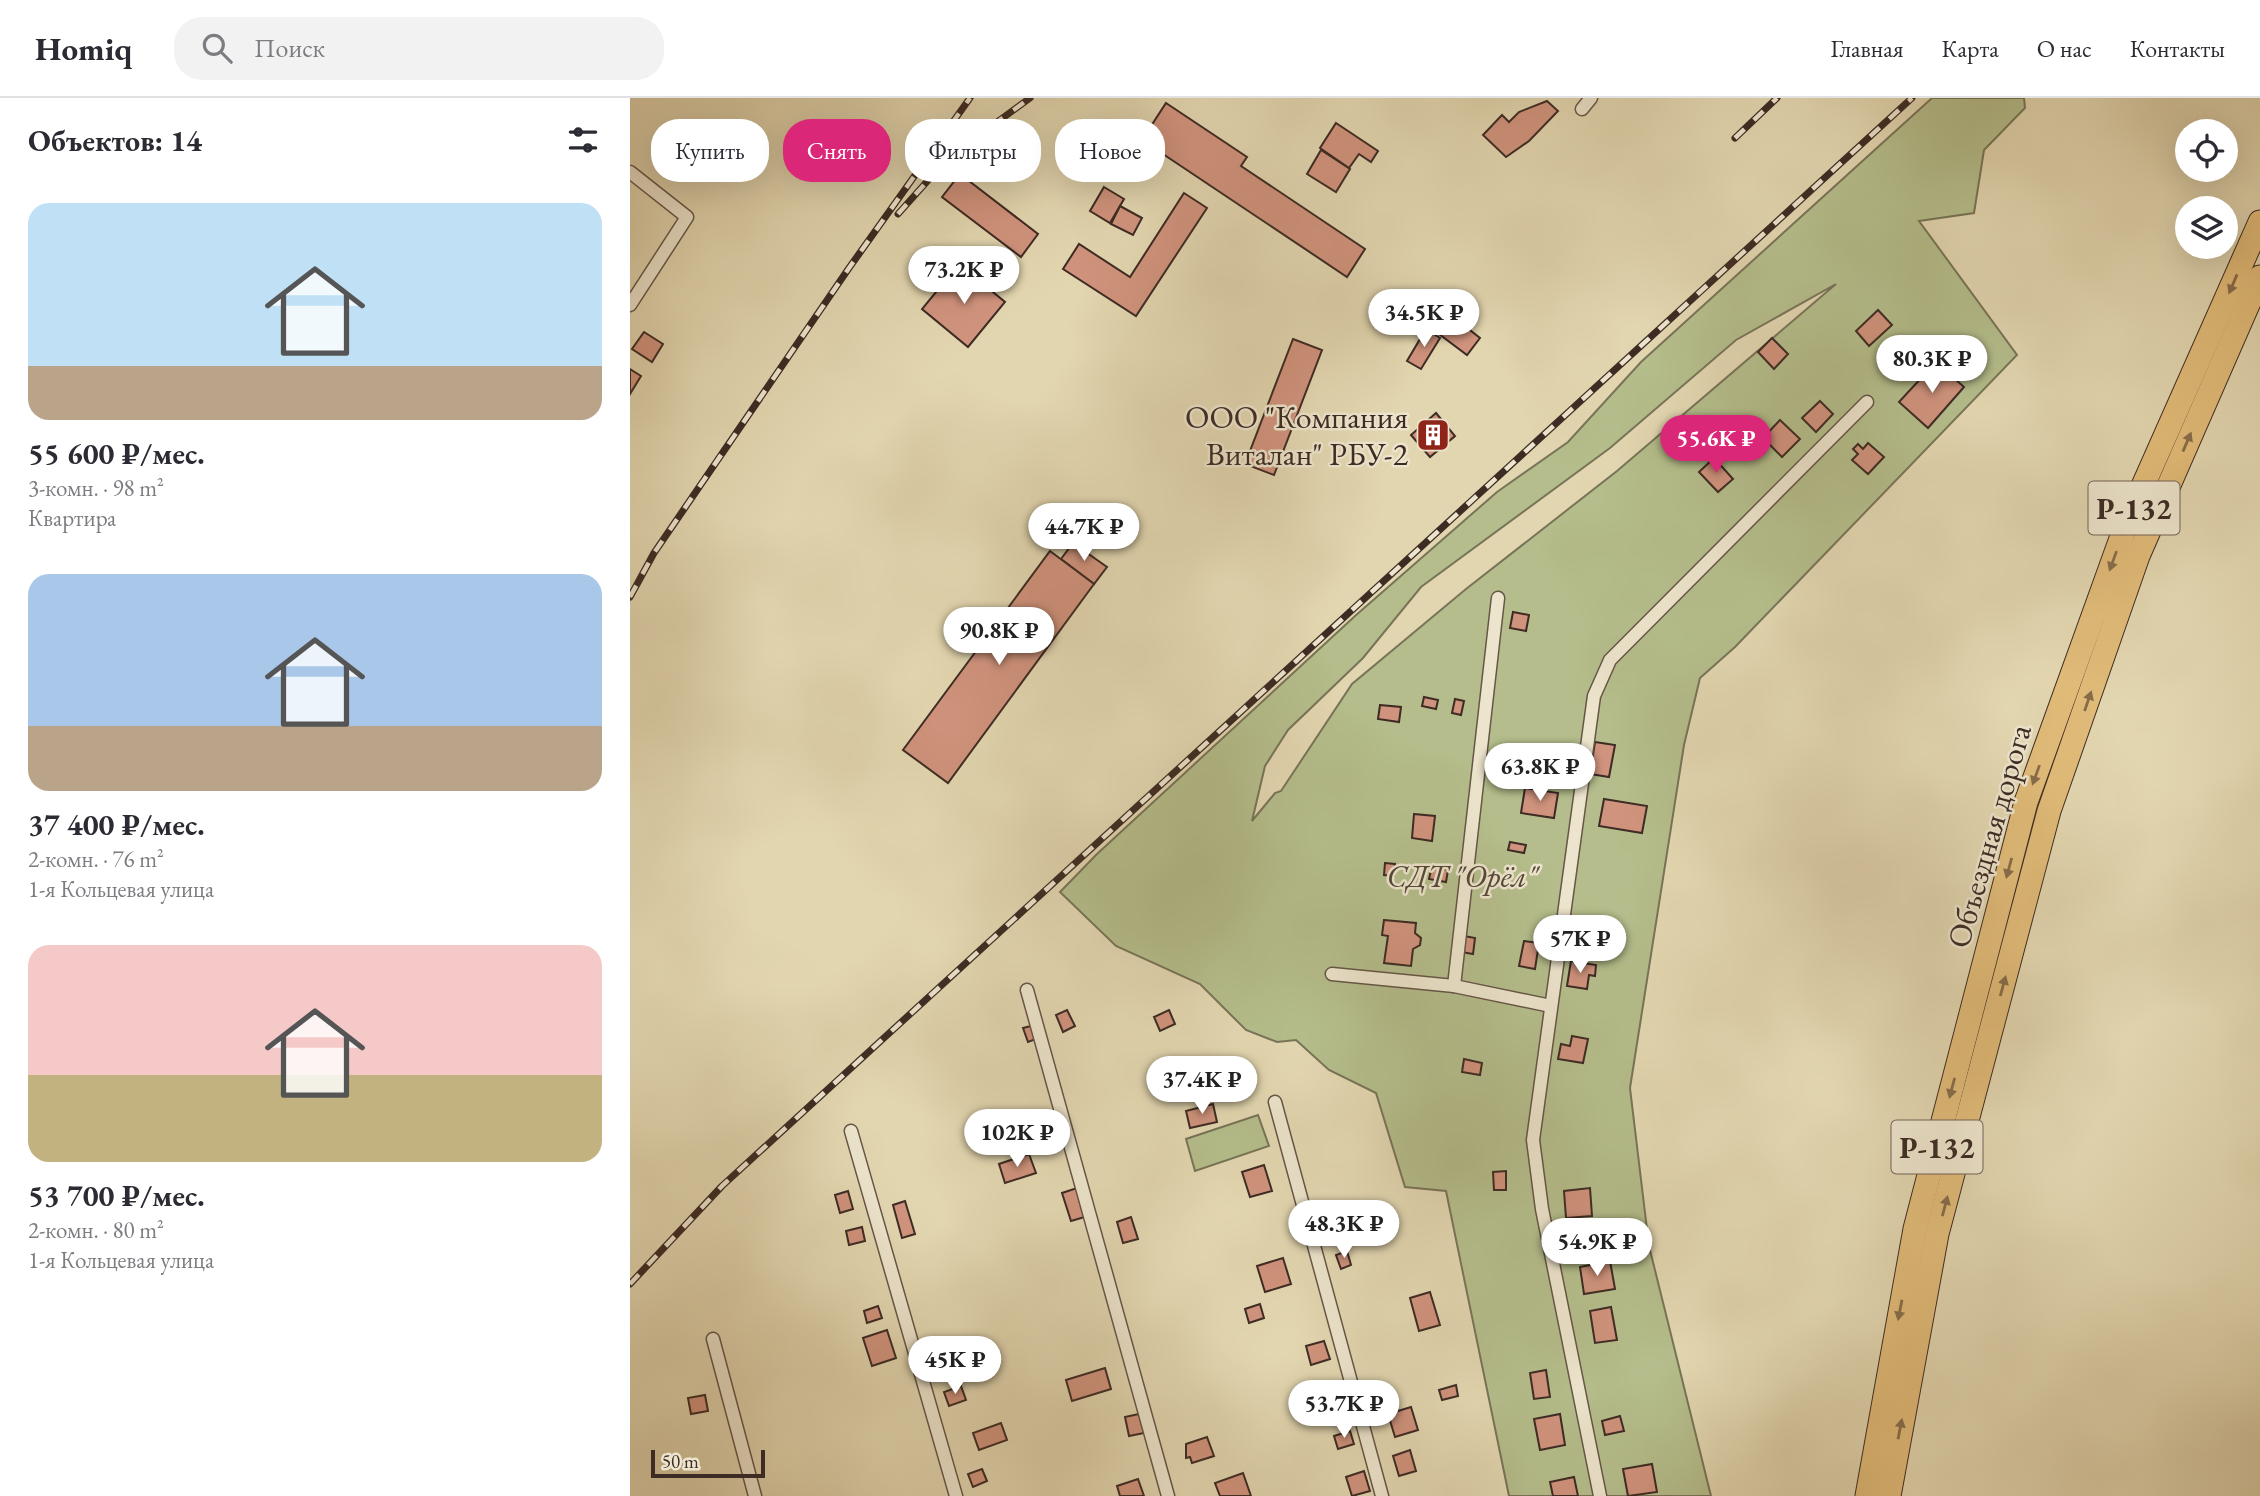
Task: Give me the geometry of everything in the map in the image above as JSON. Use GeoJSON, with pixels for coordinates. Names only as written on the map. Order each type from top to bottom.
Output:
{"type":"FeatureCollection","features":[{"type":"Feature","properties":{"kind":"highway","name":"Объездная дорога"},"geometry":{"type":"LineString","coordinates":[[1867,1496],[1915,1229],[2026,802],[2127,522],[2260,222]]}},
{"type":"Feature","properties":{"kind":"highway","name":"Объездная дорога"},"geometry":{"type":"LineString","coordinates":[[1889,1496],[1937,1234],[2049,811],[2138,556],[2260,277]]}},
{"type":"Feature","properties":{"kind":"street"},"geometry":{"type":"LineString","coordinates":[[1581,109],[1591,98]]}},
{"type":"Feature","properties":{"kind":"street"},"geometry":{"type":"LineString","coordinates":[[630,172],[687,217],[630,305]]}},
{"type":"Feature","properties":{"kind":"street"},"geometry":{"type":"LineString","coordinates":[[1600,1496],[1542,1209],[1533,1140],[1594,696],[1610,660],[1867,401]]}},
{"type":"Feature","properties":{"kind":"street"},"geometry":{"type":"LineString","coordinates":[[1454,986],[1498,598]]}},
{"type":"Feature","properties":{"kind":"street"},"geometry":{"type":"LineString","coordinates":[[1332,974],[1454,986],[1552,1006]]}},
{"type":"Feature","properties":{"kind":"street"},"geometry":{"type":"LineString","coordinates":[[1027,990],[1168,1496]]}},
{"type":"Feature","properties":{"kind":"street"},"geometry":{"type":"LineString","coordinates":[[1275,1102],[1382,1496]]}},
{"type":"Feature","properties":{"kind":"street"},"geometry":{"type":"LineString","coordinates":[[851,1131],[956,1496]]}},
{"type":"Feature","properties":{"kind":"street"},"geometry":{"type":"LineString","coordinates":[[713,1339],[755,1496]]}},
{"type":"Feature","properties":{"kind":"green space","name":"СДТ \"Орёл\""},"geometry":{"type":"Polygon","coordinates":[[[1932,98],[2024,98],[2025,108],[1984,150],[1974,213],[1919,221],[2017,355],[1735,647],[1700,678],[1684,745],[1630,1088],[1649,1246],[1711,1496],[1509,1496],[1446,1191],[1405,1187],[1376,1093],[1329,1070],[1296,1040],[1277,1042],[1246,1030],[1200,984],[1116,946],[1060,892],[1097,854],[1355,616],[1497,492],[1568,442],[1641,362],[1932,98]],[[1836,284],[1736,340],[1610,448],[1421,587],[1363,658],[1288,730],[1265,766],[1252,821],[1275,793],[1281,791],[1352,684],[1466,589],[1617,471],[1836,284]]]}},
{"type":"Feature","properties":{"kind":"green space"},"geometry":{"type":"Polygon","coordinates":[[[1258,1115],[1269,1146],[1195,1171],[1186,1139],[1258,1115]]]}},
{"type":"Feature","properties":{"kind":"building"},"geometry":{"type":"Polygon","coordinates":[[[1547,101],[1558,111],[1529,141],[1506,157],[1483,135],[1502,115],[1509,122],[1519,112],[1547,101]]]}},
{"type":"Feature","properties":{"kind":"building"},"geometry":{"type":"Polygon","coordinates":[[[1166,103],[1247,157],[1241,166],[1365,249],[1347,277],[1165,155],[1165,119],[1156,119],[1166,103]]]}},
{"type":"Feature","properties":{"kind":"building"},"geometry":{"type":"Polygon","coordinates":[[[1336,123],[1378,151],[1371,162],[1359,154],[1349,168],[1320,148],[1336,123]]]}},
{"type":"Feature","properties":{"kind":"building"},"geometry":{"type":"Polygon","coordinates":[[[1321,150],[1350,169],[1336,192],[1307,174],[1321,150]]]}},
{"type":"Feature","properties":{"kind":"building"},"geometry":{"type":"Polygon","coordinates":[[[954,182],[970,182],[1038,234],[1021,257],[942,197],[954,182]]]}},
{"type":"Feature","properties":{"kind":"building"},"geometry":{"type":"Polygon","coordinates":[[[1104,187],[1124,199],[1110,223],[1090,211],[1104,187]]]}},
{"type":"Feature","properties":{"kind":"building"},"geometry":{"type":"Polygon","coordinates":[[[1184,193],[1207,208],[1136,316],[1063,269],[1079,244],[1130,277],[1184,193]]]}},
{"type":"Feature","properties":{"kind":"building"},"geometry":{"type":"Polygon","coordinates":[[[1120,206],[1142,218],[1133,235],[1111,224],[1120,206]]]}},
{"type":"Feature","properties":{"kind":"building"},"geometry":{"type":"Polygon","coordinates":[[[959,264],[1005,302],[968,347],[922,309],[959,264]]]}},
{"type":"Feature","properties":{"kind":"building"},"geometry":{"type":"Polygon","coordinates":[[[1878,310],[1892,325],[1869,346],[1856,331],[1878,310]]]}},
{"type":"Feature","properties":{"kind":"building"},"geometry":{"type":"Polygon","coordinates":[[[1452,316],[1480,338],[1467,355],[1439,334],[1452,316]]]}},
{"type":"Feature","properties":{"kind":"building"},"geometry":{"type":"Polygon","coordinates":[[[1426,329],[1440,338],[1421,369],[1407,361],[1426,329]]]}},
{"type":"Feature","properties":{"kind":"building"},"geometry":{"type":"Polygon","coordinates":[[[644,332],[663,344],[652,362],[632,349],[644,332]]]}},
{"type":"Feature","properties":{"kind":"building"},"geometry":{"type":"Polygon","coordinates":[[[1772,338],[1788,354],[1774,369],[1758,352],[1772,338]]]}},
{"type":"Feature","properties":{"kind":"building"},"geometry":{"type":"Polygon","coordinates":[[[1293,339],[1322,350],[1274,475],[1245,464],[1293,339]]]}},
{"type":"Feature","properties":{"kind":"building"},"geometry":{"type":"Polygon","coordinates":[[[1936,362],[1964,387],[1928,428],[1899,402],[1936,362]]]}},
{"type":"Feature","properties":{"kind":"building"},"geometry":{"type":"Polygon","coordinates":[[[630,369],[641,376],[630,394],[630,369]]]}},
{"type":"Feature","properties":{"kind":"building"},"geometry":{"type":"Polygon","coordinates":[[[1820,401],[1833,414],[1816,432],[1802,418],[1820,401]]]}},
{"type":"Feature","properties":{"kind":"building","name":"ООО \"Компания Виталан\" РБУ-2"},"geometry":{"type":"Polygon","coordinates":[[[1436,413],[1455,436],[1430,457],[1411,435],[1436,413]]]}},
{"type":"Feature","properties":{"kind":"building"},"geometry":{"type":"Polygon","coordinates":[[[1780,420],[1800,439],[1782,457],[1763,438],[1780,420]]]}},
{"type":"Feature","properties":{"kind":"building"},"geometry":{"type":"Polygon","coordinates":[[[1868,443],[1884,457],[1868,474],[1852,460],[1858,454],[1853,449],[1858,444],[1863,449],[1868,443]]]}},
{"type":"Feature","properties":{"kind":"building"},"geometry":{"type":"Polygon","coordinates":[[[1714,458],[1733,479],[1718,492],[1699,472],[1714,458]]]}},
{"type":"Feature","properties":{"kind":"building"},"geometry":{"type":"Polygon","coordinates":[[[1073,543],[1107,567],[1094,584],[1061,559],[1073,543]]]}},
{"type":"Feature","properties":{"kind":"building"},"geometry":{"type":"Polygon","coordinates":[[[1050,551],[1094,584],[948,783],[903,750],[1050,551]]]}},
{"type":"Feature","properties":{"kind":"building"},"geometry":{"type":"Polygon","coordinates":[[[1513,612],[1529,615],[1526,631],[1510,628],[1513,612]]]}},
{"type":"Feature","properties":{"kind":"building"},"geometry":{"type":"Polygon","coordinates":[[[1424,697],[1438,700],[1436,709],[1422,706],[1424,697]]]}},
{"type":"Feature","properties":{"kind":"building"},"geometry":{"type":"Polygon","coordinates":[[[1455,699],[1464,701],[1461,715],[1452,713],[1455,699]]]}},
{"type":"Feature","properties":{"kind":"building"},"geometry":{"type":"Polygon","coordinates":[[[1380,705],[1401,707],[1399,722],[1378,719],[1380,705]]]}},
{"type":"Feature","properties":{"kind":"building"},"geometry":{"type":"Polygon","coordinates":[[[1595,742],[1615,745],[1609,777],[1590,774],[1595,742]]]}},
{"type":"Feature","properties":{"kind":"building"},"geometry":{"type":"Polygon","coordinates":[[[1525,788],[1558,793],[1554,818],[1521,813],[1525,788]]]}},
{"type":"Feature","properties":{"kind":"building"},"geometry":{"type":"Polygon","coordinates":[[[1604,799],[1647,806],[1642,833],[1599,826],[1604,799]]]}},
{"type":"Feature","properties":{"kind":"building"},"geometry":{"type":"Polygon","coordinates":[[[1414,814],[1435,816],[1432,841],[1412,838],[1414,814]]]}},
{"type":"Feature","properties":{"kind":"building"},"geometry":{"type":"Polygon","coordinates":[[[1510,842],[1526,845],[1524,853],[1508,850],[1510,842]]]}},
{"type":"Feature","properties":{"kind":"building"},"geometry":{"type":"Polygon","coordinates":[[[1385,863],[1395,864],[1394,876],[1384,875],[1385,863]]]}},
{"type":"Feature","properties":{"kind":"building"},"geometry":{"type":"Polygon","coordinates":[[[1432,866],[1448,870],[1446,882],[1429,879],[1432,866]]]}},
{"type":"Feature","properties":{"kind":"building"},"geometry":{"type":"Polygon","coordinates":[[[1384,920],[1416,923],[1415,933],[1421,938],[1420,945],[1413,949],[1411,966],[1384,963],[1388,936],[1382,935],[1384,920]]]}},
{"type":"Feature","properties":{"kind":"building"},"geometry":{"type":"Polygon","coordinates":[[[1464,936],[1475,938],[1473,954],[1461,952],[1464,936]]]}},
{"type":"Feature","properties":{"kind":"building"},"geometry":{"type":"Polygon","coordinates":[[[1524,941],[1539,943],[1535,969],[1519,966],[1524,941]]]}},
{"type":"Feature","properties":{"kind":"building"},"geometry":{"type":"Polygon","coordinates":[[[1571,961],[1596,965],[1595,976],[1589,975],[1587,989],[1567,986],[1571,961]]]}},
{"type":"Feature","properties":{"kind":"building"},"geometry":{"type":"Polygon","coordinates":[[[1067,1010],[1075,1026],[1063,1032],[1056,1015],[1067,1010]]]}},
{"type":"Feature","properties":{"kind":"building"},"geometry":{"type":"Polygon","coordinates":[[[1169,1010],[1175,1024],[1160,1031],[1154,1017],[1169,1010]]]}},
{"type":"Feature","properties":{"kind":"building"},"geometry":{"type":"Polygon","coordinates":[[[1031,1026],[1036,1039],[1028,1042],[1023,1028],[1031,1026]]]}},
{"type":"Feature","properties":{"kind":"building"},"geometry":{"type":"Polygon","coordinates":[[[1572,1036],[1588,1039],[1583,1063],[1558,1059],[1561,1044],[1570,1046],[1572,1036]]]}},
{"type":"Feature","properties":{"kind":"building"},"geometry":{"type":"Polygon","coordinates":[[[1464,1059],[1482,1063],[1480,1075],[1462,1072],[1464,1059]]]}},
{"type":"Feature","properties":{"kind":"building"},"geometry":{"type":"Polygon","coordinates":[[[1213,1104],[1217,1122],[1190,1128],[1186,1111],[1213,1104]]]}},
{"type":"Feature","properties":{"kind":"building"},"geometry":{"type":"Polygon","coordinates":[[[1029,1154],[1036,1173],[1005,1183],[999,1164],[1029,1154]]]}},
{"type":"Feature","properties":{"kind":"building"},"geometry":{"type":"Polygon","coordinates":[[[1264,1165],[1272,1191],[1250,1197],[1242,1172],[1264,1165]]]}},
{"type":"Feature","properties":{"kind":"building"},"geometry":{"type":"Polygon","coordinates":[[[1506,1171],[1506,1190],[1494,1190],[1493,1172],[1506,1171]]]}},
{"type":"Feature","properties":{"kind":"building"},"geometry":{"type":"Polygon","coordinates":[[[1080,1187],[1088,1216],[1071,1221],[1062,1193],[1080,1187]]]}},
{"type":"Feature","properties":{"kind":"building"},"geometry":{"type":"Polygon","coordinates":[[[1590,1188],[1592,1216],[1566,1218],[1564,1191],[1590,1188]]]}},
{"type":"Feature","properties":{"kind":"building"},"geometry":{"type":"Polygon","coordinates":[[[848,1191],[853,1209],[840,1213],[835,1195],[848,1191]]]}},
{"type":"Feature","properties":{"kind":"building"},"geometry":{"type":"Polygon","coordinates":[[[905,1201],[915,1234],[902,1238],[893,1205],[905,1201]]]}},
{"type":"Feature","properties":{"kind":"building"},"geometry":{"type":"Polygon","coordinates":[[[1131,1217],[1138,1239],[1123,1243],[1117,1222],[1131,1217]]]}},
{"type":"Feature","properties":{"kind":"building"},"geometry":{"type":"Polygon","coordinates":[[[862,1227],[865,1241],[849,1245],[846,1231],[862,1227]]]}},
{"type":"Feature","properties":{"kind":"building"},"geometry":{"type":"Polygon","coordinates":[[[1347,1251],[1351,1265],[1341,1269],[1336,1255],[1347,1251]]]}},
{"type":"Feature","properties":{"kind":"building"},"geometry":{"type":"Polygon","coordinates":[[[1283,1258],[1291,1284],[1265,1292],[1257,1266],[1283,1258]]]}},
{"type":"Feature","properties":{"kind":"building"},"geometry":{"type":"Polygon","coordinates":[[[1610,1261],[1615,1289],[1584,1294],[1580,1267],[1610,1261]]]}},
{"type":"Feature","properties":{"kind":"building"},"geometry":{"type":"Polygon","coordinates":[[[1430,1292],[1440,1325],[1419,1331],[1410,1298],[1430,1292]]]}},
{"type":"Feature","properties":{"kind":"building"},"geometry":{"type":"Polygon","coordinates":[[[1260,1304],[1264,1318],[1249,1323],[1245,1309],[1260,1304]]]}},
{"type":"Feature","properties":{"kind":"building"},"geometry":{"type":"Polygon","coordinates":[[[878,1306],[882,1318],[867,1323],[864,1311],[878,1306]]]}},
{"type":"Feature","properties":{"kind":"building"},"geometry":{"type":"Polygon","coordinates":[[[1611,1307],[1617,1340],[1595,1343],[1590,1311],[1611,1307]]]}},
{"type":"Feature","properties":{"kind":"building"},"geometry":{"type":"Polygon","coordinates":[[[887,1330],[896,1358],[872,1366],[863,1338],[887,1330]]]}},
{"type":"Feature","properties":{"kind":"building"},"geometry":{"type":"Polygon","coordinates":[[[1324,1341],[1330,1359],[1311,1365],[1306,1346],[1324,1341]]]}},
{"type":"Feature","properties":{"kind":"building"},"geometry":{"type":"Polygon","coordinates":[[[1105,1368],[1111,1389],[1072,1401],[1066,1380],[1105,1368]]]}},
{"type":"Feature","properties":{"kind":"building"},"geometry":{"type":"Polygon","coordinates":[[[1546,1370],[1550,1397],[1534,1399],[1530,1373],[1546,1370]]]}},
{"type":"Feature","properties":{"kind":"building"},"geometry":{"type":"Polygon","coordinates":[[[1456,1385],[1458,1396],[1442,1400],[1439,1390],[1456,1385]]]}},
{"type":"Feature","properties":{"kind":"building"},"geometry":{"type":"Polygon","coordinates":[[[961,1386],[966,1400],[949,1406],[944,1392],[961,1386]]]}},
{"type":"Feature","properties":{"kind":"building"},"geometry":{"type":"Polygon","coordinates":[[[1337,1390],[1342,1405],[1326,1411],[1321,1396],[1337,1390]]]}},
{"type":"Feature","properties":{"kind":"building"},"geometry":{"type":"Polygon","coordinates":[[[705,1395],[708,1411],[691,1414],[688,1398],[705,1395]]]}},
{"type":"Feature","properties":{"kind":"building"},"geometry":{"type":"Polygon","coordinates":[[[1411,1407],[1418,1430],[1395,1437],[1388,1414],[1411,1407]]]}},
{"type":"Feature","properties":{"kind":"building"},"geometry":{"type":"Polygon","coordinates":[[[1139,1414],[1144,1433],[1129,1436],[1125,1417],[1139,1414]]]}},
{"type":"Feature","properties":{"kind":"building"},"geometry":{"type":"Polygon","coordinates":[[[1560,1414],[1565,1445],[1540,1450],[1534,1419],[1560,1414]]]}},
{"type":"Feature","properties":{"kind":"building"},"geometry":{"type":"Polygon","coordinates":[[[1620,1416],[1624,1431],[1605,1435],[1602,1421],[1620,1416]]]}},
{"type":"Feature","properties":{"kind":"building"},"geometry":{"type":"Polygon","coordinates":[[[1001,1423],[1007,1440],[979,1450],[973,1433],[1001,1423]]]}},
{"type":"Feature","properties":{"kind":"building"},"geometry":{"type":"Polygon","coordinates":[[[1350,1431],[1354,1444],[1338,1449],[1334,1436],[1350,1431]]]}},
{"type":"Feature","properties":{"kind":"building"},"geometry":{"type":"Polygon","coordinates":[[[1207,1437],[1214,1456],[1192,1463],[1190,1457],[1186,1458],[1186,1444],[1207,1437]]]}},
{"type":"Feature","properties":{"kind":"building"},"geometry":{"type":"Polygon","coordinates":[[[1410,1450],[1416,1471],[1399,1476],[1393,1456],[1410,1450]]]}},
{"type":"Feature","properties":{"kind":"building"},"geometry":{"type":"Polygon","coordinates":[[[1652,1464],[1657,1492],[1628,1496],[1623,1469],[1652,1464]]]}},
{"type":"Feature","properties":{"kind":"building"},"geometry":{"type":"Polygon","coordinates":[[[982,1469],[987,1481],[973,1487],[968,1474],[982,1469]]]}},
{"type":"Feature","properties":{"kind":"building"},"geometry":{"type":"Polygon","coordinates":[[[1364,1471],[1370,1491],[1352,1496],[1346,1477],[1364,1471]]]}},
{"type":"Feature","properties":{"kind":"building"},"geometry":{"type":"Polygon","coordinates":[[[1243,1473],[1251,1496],[1220,1496],[1215,1483],[1243,1473]]]}},
{"type":"Feature","properties":{"kind":"building"},"geometry":{"type":"Polygon","coordinates":[[[1574,1477],[1578,1496],[1553,1496],[1550,1482],[1574,1477]]]}},
{"type":"Feature","properties":{"kind":"building"},"geometry":{"type":"Polygon","coordinates":[[[1138,1479],[1144,1496],[1120,1496],[1117,1486],[1138,1479]]]}},
{"type":"Feature","properties":{"kind":"railway"},"geometry":{"type":"LineString","coordinates":[[630,597],[654,553],[849,268],[970,98]]}},
{"type":"Feature","properties":{"kind":"railway"},"geometry":{"type":"LineString","coordinates":[[898,214],[948,158],[1030,98]]}},
{"type":"Feature","properties":{"kind":"railway"},"geometry":{"type":"LineString","coordinates":[[1735,138],[1777,98]]}},
{"type":"Feature","properties":{"kind":"railway"},"geometry":{"type":"LineString","coordinates":[[630,1284],[722,1186],[1912,98]]}},
{"type":"Feature","properties":{"kind":"place","name":"ООО \"Компания Виталан\" РБУ-2"},"geometry":{"type":"Point","coordinates":[1433,435]}}]}
